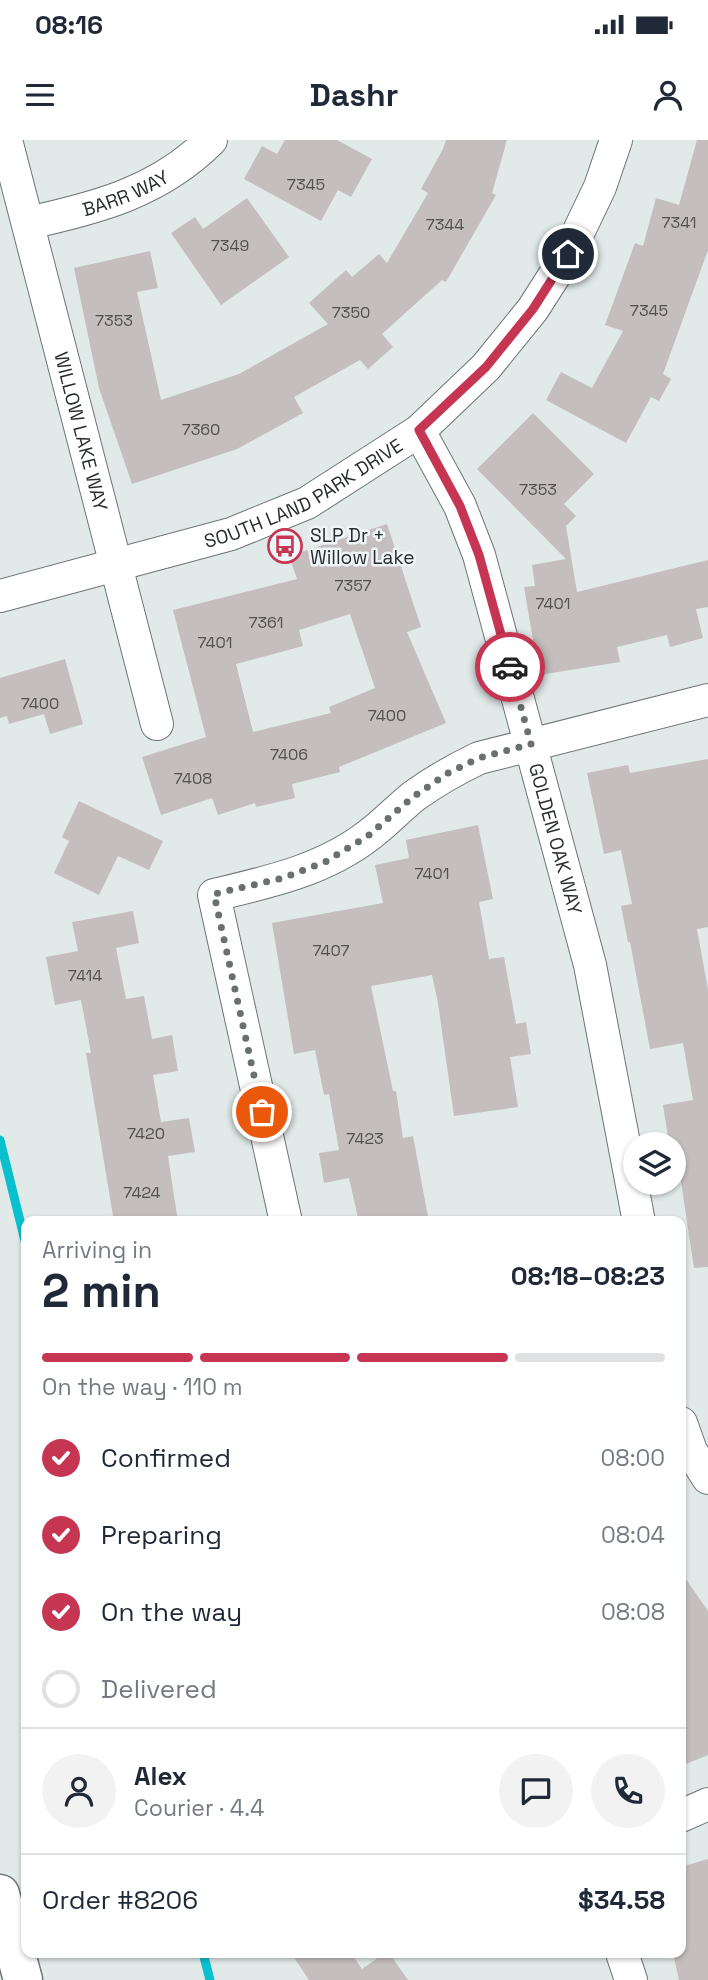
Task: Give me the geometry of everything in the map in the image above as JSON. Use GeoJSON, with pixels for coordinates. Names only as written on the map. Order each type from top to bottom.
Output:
{"type":"FeatureCollection","features":[{"type":"Feature","properties":{"kind":"highway"},"geometry":{"type":"LineString","coordinates":[[0,1894],[23,1980]]}},
{"type":"Feature","properties":{"kind":"street","name":"WILLOW LAKE WAY"},"geometry":{"type":"LineString","coordinates":[[6,140],[158,724]]}},
{"type":"Feature","properties":{"kind":"street","name":"BARR WAY"},"geometry":{"type":"LineString","coordinates":[[28,223],[115,201],[158,181],[198,153],[211,140]]}},
{"type":"Feature","properties":{"kind":"street","name":"SOUTH LAND PARK DRIVE"},"geometry":{"type":"LineString","coordinates":[[0,596],[231,534],[307,503],[419,430],[486,367],[533,309],[568,254],[600,187],[616,140]]}},
{"type":"Feature","properties":{"kind":"street","name":"GOLDEN OAK WAY"},"geometry":{"type":"LineString","coordinates":[[419,430],[460,506],[479,555],[590,965],[638,1216]]}},
{"type":"Feature","properties":{"kind":"street"},"geometry":{"type":"LineString","coordinates":[[285,1216],[214,894],[283,878],[325,862],[368,836],[413,797],[448,773],[479,758],[708,700]]}},
{"type":"Feature","properties":{"kind":"street"},"geometry":{"type":"LineString","coordinates":[[686,1437],[691,1451],[708,1478]]}},
{"type":"Feature","properties":{"kind":"street"},"geometry":{"type":"LineString","coordinates":[[686,1814],[708,1804]]}},
{"type":"Feature","properties":{"kind":"street"},"geometry":{"type":"LineString","coordinates":[[624,1958],[631,1980]]}},
{"type":"Feature","properties":{"kind":"building"},"geometry":{"type":"Polygon","coordinates":[[[285,140],[337,140],[372,159],[351,197],[338,190],[321,221],[244,179],[262,146],[277,154],[285,140]]]}},
{"type":"Feature","properties":{"kind":"building"},"geometry":{"type":"Polygon","coordinates":[[[446,140],[507,140],[492,193],[496,195],[446,282],[442,280],[382,334],[393,347],[368,369],[360,360],[294,397],[303,413],[237,449],[132,484],[99,388],[74,268],[150,251],[158,288],[137,292],[161,400],[239,374],[328,324],[309,303],[346,270],[352,277],[379,254],[387,263],[428,193],[421,189],[446,140]]]}},
{"type":"Feature","properties":{"kind":"building"},"geometry":{"type":"Polygon","coordinates":[[[697,140],[708,140],[708,250],[663,374],[671,379],[659,401],[651,397],[626,443],[546,400],[561,372],[592,388],[623,331],[605,325],[635,243],[643,246],[656,198],[679,205],[697,140]]]}},
{"type":"Feature","properties":{"kind":"building"},"geometry":{"type":"Polygon","coordinates":[[[247,198],[289,257],[221,305],[171,233],[195,217],[203,229],[247,198]]]}},
{"type":"Feature","properties":{"kind":"building"},"geometry":{"type":"Polygon","coordinates":[[[533,413],[594,474],[564,504],[576,516],[566,526],[577,592],[708,560],[708,607],[696,609],[703,638],[670,647],[667,635],[617,647],[620,662],[539,675],[524,587],[535,586],[532,565],[566,559],[477,469],[533,413]]]}},
{"type":"Feature","properties":{"kind":"building"},"geometry":{"type":"Polygon","coordinates":[[[387,524],[421,627],[407,632],[446,723],[339,767],[340,772],[292,784],[295,798],[256,807],[255,803],[218,815],[212,798],[161,815],[142,757],[206,737],[173,610],[297,579],[289,556],[387,524]],[[350,614],[299,630],[303,646],[236,664],[253,732],[331,713],[329,707],[375,688],[350,614]]]}},
{"type":"Feature","properties":{"kind":"building"},"geometry":{"type":"Polygon","coordinates":[[[65,659],[83,724],[50,734],[44,714],[9,724],[7,716],[0,718],[0,678],[65,659]]]}},
{"type":"Feature","properties":{"kind":"building"},"geometry":{"type":"Polygon","coordinates":[[[708,759],[708,927],[697,929],[708,990],[708,1267],[694,1268],[683,1195],[686,1195],[686,1132],[667,1132],[663,1105],[693,1100],[683,1043],[650,1049],[621,906],[632,904],[621,850],[604,854],[587,773],[628,765],[630,773],[708,759]]]}},
{"type":"Feature","properties":{"kind":"building"},"geometry":{"type":"Polygon","coordinates":[[[79,801],[163,841],[149,870],[118,856],[99,895],[54,873],[69,841],[62,837],[79,801]]]}},
{"type":"Feature","properties":{"kind":"building"},"geometry":{"type":"Polygon","coordinates":[[[478,825],[493,899],[479,902],[489,959],[504,957],[516,1024],[526,1022],[531,1054],[510,1057],[518,1107],[454,1116],[432,975],[371,986],[393,1091],[396,1091],[403,1138],[413,1136],[428,1216],[358,1216],[349,1178],[324,1183],[319,1153],[339,1150],[329,1094],[324,1095],[315,1050],[294,1054],[272,923],[383,903],[375,865],[409,858],[406,840],[478,825]]]}},
{"type":"Feature","properties":{"kind":"building"},"geometry":{"type":"Polygon","coordinates":[[[133,911],[139,943],[116,948],[126,999],[144,996],[152,1039],[172,1035],[178,1071],[153,1075],[161,1122],[189,1118],[195,1152],[168,1156],[177,1216],[113,1216],[86,1053],[91,1053],[81,1000],[55,1005],[46,957],[78,951],[72,922],[133,911]]]}},
{"type":"Feature","properties":{"kind":"building"},"geometry":{"type":"Polygon","coordinates":[[[686,1579],[708,1611],[708,1755],[686,1764],[686,1579]]]}},
{"type":"Feature","properties":{"kind":"building"},"geometry":{"type":"Polygon","coordinates":[[[708,1859],[708,1980],[679,1980],[674,1958],[686,1958],[686,1866],[708,1859]]]}},
{"type":"Feature","properties":{"kind":"building"},"geometry":{"type":"Polygon","coordinates":[[[294,1958],[354,1958],[362,1969],[378,1958],[393,1958],[408,1980],[309,1980],[294,1958]]]}},
{"type":"Feature","properties":{"kind":"waterway"},"geometry":{"type":"LineString","coordinates":[[0,1140],[21,1225]]}},
{"type":"Feature","properties":{"kind":"waterway"},"geometry":{"type":"LineString","coordinates":[[204,1958],[210,1980]]}},
{"type":"Feature","properties":{"kind":"way so far"},"geometry":{"type":"LineString","coordinates":[[262,1112],[214,894],[283,878],[325,862],[368,836],[413,797],[448,773],[479,758],[531,744],[510,667]]}},
{"type":"Feature","properties":{"kind":"place","name":"SLP Dr + Willow Lake"},"geometry":{"type":"Point","coordinates":[285,546]}},
{"type":"Feature","properties":{"kind":"route"},"geometry":{"type":"LineString","coordinates":[[510,667],[479,555],[460,506],[419,430],[486,367],[533,309],[568,254]]}}]}
